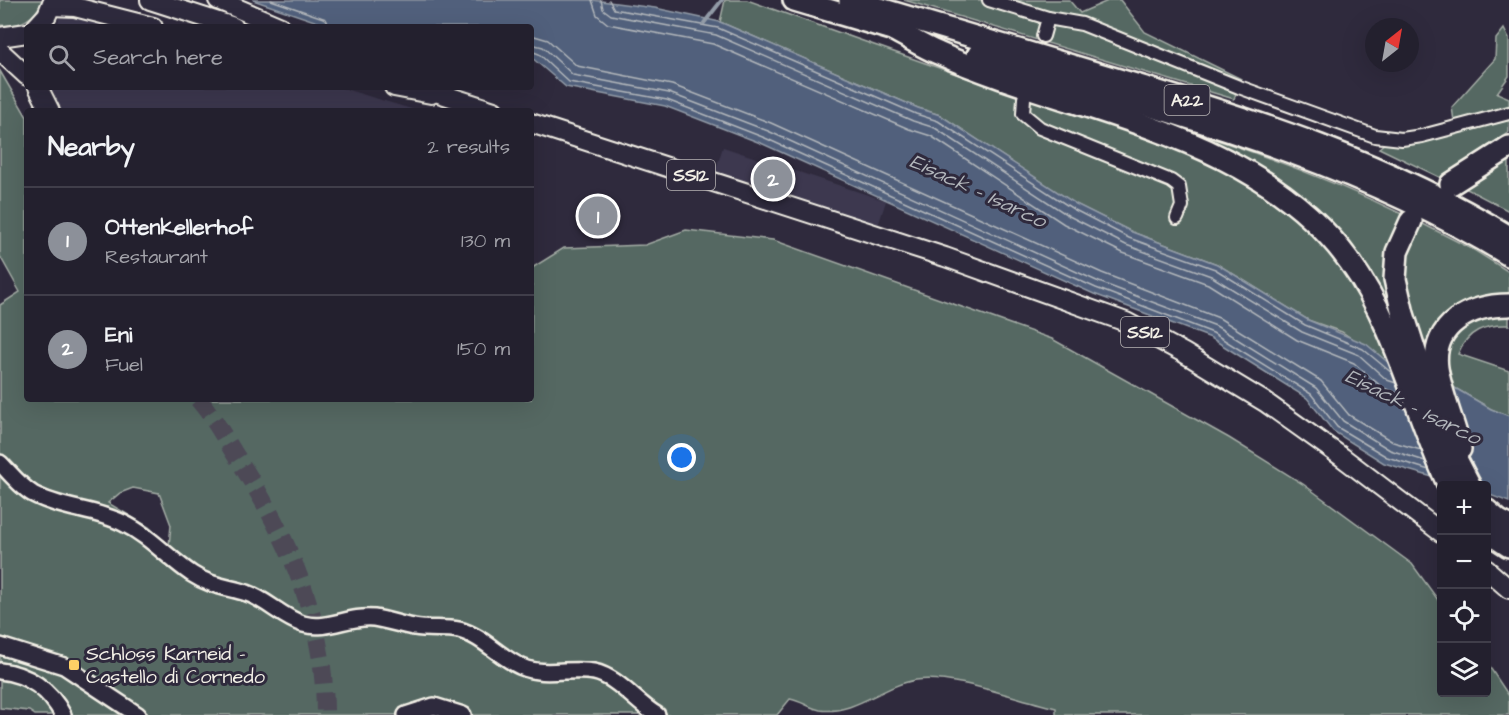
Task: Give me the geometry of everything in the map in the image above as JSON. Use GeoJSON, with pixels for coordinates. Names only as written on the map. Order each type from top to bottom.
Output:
{"type":"FeatureCollection","features":[{"type":"Feature","properties":{"kind":"highway","name":"A22"},"geometry":{"type":"LineString","coordinates":[[794,0],[1193,118],[1270,145],[1381,188],[1437,214],[1509,255]]}},
{"type":"Feature","properties":{"kind":"highway","name":"A22"},"geometry":{"type":"LineString","coordinates":[[850,0],[1198,103],[1362,163],[1428,192],[1509,237]]}},
{"type":"Feature","properties":{"kind":"highway"},"geometry":{"type":"LineString","coordinates":[[894,30],[958,62],[1206,150],[1262,181],[1296,204],[1325,232],[1349,261],[1389,329],[1432,450],[1457,480]]}},
{"type":"Feature","properties":{"kind":"highway"},"geometry":{"type":"LineString","coordinates":[[1451,184],[1509,147]]}},
{"type":"Feature","properties":{"kind":"highway"},"geometry":{"type":"LineString","coordinates":[[1362,163],[1425,180],[1509,222]]}},
{"type":"Feature","properties":{"kind":"highway"},"geometry":{"type":"LineString","coordinates":[[1411,222],[1396,252],[1395,279],[1411,340],[1457,480]]}},
{"type":"Feature","properties":{"kind":"highway"},"geometry":{"type":"LineString","coordinates":[[1457,480],[1454,423],[1440,379],[1437,354],[1445,332],[1453,321],[1479,307],[1509,305]]}},
{"type":"Feature","properties":{"kind":"highway"},"geometry":{"type":"LineString","coordinates":[[1491,513],[1509,526]]}},
{"type":"Feature","properties":{"kind":"highway"},"geometry":{"type":"LineString","coordinates":[[1491,534],[1509,546]]}},
{"type":"Feature","properties":{"kind":"main road"},"geometry":{"type":"LineString","coordinates":[[150,0],[225,24]]}},
{"type":"Feature","properties":{"kind":"main road"},"geometry":{"type":"LineString","coordinates":[[218,0],[274,24]]}},
{"type":"Feature","properties":{"kind":"main road"},"geometry":{"type":"LineString","coordinates":[[38,24],[53,3],[141,24]]}},
{"type":"Feature","properties":{"kind":"main road"},"geometry":{"type":"LineString","coordinates":[[0,37],[24,33]]}},
{"type":"Feature","properties":{"kind":"main road"},"geometry":{"type":"LineString","coordinates":[[0,51],[24,73]]}},
{"type":"Feature","properties":{"kind":"main road"},"geometry":{"type":"LineString","coordinates":[[40,90],[48,108]]}},
{"type":"Feature","properties":{"kind":"main road"},"geometry":{"type":"LineString","coordinates":[[409,90],[462,101]]}},
{"type":"Feature","properties":{"kind":"main road"},"geometry":{"type":"LineString","coordinates":[[429,90],[484,108]]}},
{"type":"Feature","properties":{"kind":"main road","name":"SS12"},"geometry":{"type":"LineString","coordinates":[[534,124],[945,257],[1126,322],[1184,353],[1264,402],[1342,457],[1437,529]]}},
{"type":"Feature","properties":{"kind":"main road"},"geometry":{"type":"LineString","coordinates":[[1491,573],[1509,589]]}},
{"type":"Feature","properties":{"kind":"street"},"geometry":{"type":"LineString","coordinates":[[989,0],[1048,18],[1082,24],[1249,90],[1375,136],[1402,139],[1422,136],[1509,113]]}},
{"type":"Feature","properties":{"kind":"street"},"geometry":{"type":"LineString","coordinates":[[1043,36],[1048,18]]}},
{"type":"Feature","properties":{"kind":"street"},"geometry":{"type":"LineString","coordinates":[[1024,98],[1023,114],[1040,128],[1171,181],[1179,187],[1182,206],[1177,218]]}},
{"type":"Feature","properties":{"kind":"street"},"geometry":{"type":"LineString","coordinates":[[0,463],[30,493],[49,501],[103,513],[133,527],[211,585],[247,593],[302,624],[326,626],[349,618],[373,618],[415,628],[459,630],[480,640],[523,668],[563,673],[584,670],[596,672],[608,678],[643,707],[657,715]]}},
{"type":"Feature","properties":{"kind":"street"},"geometry":{"type":"LineString","coordinates":[[0,646],[64,666],[138,715]]}},
{"type":"Feature","properties":{"kind":"street"},"geometry":{"type":"LineString","coordinates":[[0,671],[13,672],[42,687],[63,715]]}},
{"type":"Feature","properties":{"kind":"street"},"geometry":{"type":"LineString","coordinates":[[406,715],[434,706],[463,715]]}},
{"type":"Feature","properties":{"kind":"shaded area"},"geometry":{"type":"Polygon","coordinates":[[[59,14],[91,15],[121,24],[58,24],[59,14]]]}},
{"type":"Feature","properties":{"kind":"shaded area"},"geometry":{"type":"Polygon","coordinates":[[[52,90],[348,90],[408,108],[60,108],[52,90]]]}},
{"type":"Feature","properties":{"kind":"shaded area"},"geometry":{"type":"Polygon","coordinates":[[[723,147],[886,201],[877,229],[714,175],[723,147]]]}},
{"type":"Feature","properties":{"kind":"green space"},"geometry":{"type":"Polygon","coordinates":[[[0,0],[42,0],[36,12],[26,20],[14,25],[0,25],[0,0]]]}},
{"type":"Feature","properties":{"kind":"green space"},"geometry":{"type":"Polygon","coordinates":[[[725,0],[747,0],[1024,98],[1118,124],[1180,147],[1239,176],[1279,201],[1307,226],[1333,255],[1365,298],[1396,369],[1342,332],[1308,320],[1217,264],[1132,232],[1075,204],[940,115],[918,108],[720,22],[725,0]]]}},
{"type":"Feature","properties":{"kind":"green space"},"geometry":{"type":"Polygon","coordinates":[[[904,0],[1069,0],[1080,13],[1110,0],[1120,0],[1145,32],[1241,79],[1234,99],[904,0]]]}},
{"type":"Feature","properties":{"kind":"green space"},"geometry":{"type":"Polygon","coordinates":[[[1504,29],[1509,39],[1509,76],[1497,93],[1509,98],[1509,106],[1454,121],[1452,107],[1495,59],[1496,39],[1504,29]]]}},
{"type":"Feature","properties":{"kind":"green space"},"geometry":{"type":"Polygon","coordinates":[[[0,71],[24,112],[24,402],[534,402],[534,267],[564,248],[645,245],[686,230],[773,240],[1052,339],[1229,438],[1303,484],[1412,564],[1437,598],[1437,697],[1491,697],[1491,669],[1509,696],[1509,715],[1056,715],[1056,708],[966,684],[931,679],[904,683],[857,704],[833,710],[816,709],[790,699],[777,715],[35,715],[29,711],[0,708],[0,305],[20,292],[0,256],[0,71]],[[133,488],[120,493],[108,503],[149,527],[169,546],[171,525],[159,493],[133,488]]]}},
{"type":"Feature","properties":{"kind":"green space"},"geometry":{"type":"Polygon","coordinates":[[[1509,120],[1509,132],[1441,178],[1379,148],[1384,144],[1411,145],[1509,120]]]}},
{"type":"Feature","properties":{"kind":"green space"},"geometry":{"type":"Polygon","coordinates":[[[1158,121],[1284,164],[1345,188],[1406,216],[1400,331],[1340,239],[1158,121]]]}},
{"type":"Feature","properties":{"kind":"green space"},"geometry":{"type":"Polygon","coordinates":[[[1509,157],[1509,211],[1463,187],[1509,157]]]}},
{"type":"Feature","properties":{"kind":"green space"},"geometry":{"type":"Polygon","coordinates":[[[1419,222],[1474,250],[1509,272],[1509,300],[1481,299],[1429,361],[1414,321],[1407,290],[1408,248],[1419,222]]]}},
{"type":"Feature","properties":{"kind":"green space"},"geometry":{"type":"Polygon","coordinates":[[[1509,312],[1509,325],[1478,330],[1466,340],[1458,354],[1509,371],[1509,416],[1491,409],[1448,384],[1445,347],[1461,323],[1509,312]]]}},
{"type":"Feature","properties":{"kind":"water","name":"Eisack - Isarco"},"geometry":{"type":"Polygon","coordinates":[[[253,0],[593,0],[655,8],[720,22],[918,108],[940,115],[1076,204],[1132,232],[1217,264],[1308,320],[1366,344],[1396,369],[1448,384],[1491,409],[1509,416],[1509,502],[1491,495],[1491,481],[1446,481],[1384,463],[1333,431],[1307,398],[1211,338],[1094,294],[763,144],[665,106],[566,87],[534,60],[534,24],[323,24],[253,0]]]}},
{"type":"Feature","properties":{"kind":"waterway"},"geometry":{"type":"LineString","coordinates":[[704,23],[722,0]]}},
{"type":"Feature","properties":{"kind":"tunnel"},"geometry":{"type":"LineString","coordinates":[[200,402],[255,486],[272,517],[300,579],[311,611],[318,645],[325,715]]}},
{"type":"Feature","properties":{"kind":"place","name":"Eni"},"geometry":{"type":"Point","coordinates":[773,179]}},
{"type":"Feature","properties":{"kind":"place","name":"Ottenkellerhof"},"geometry":{"type":"Point","coordinates":[598,216]}},
{"type":"Feature","properties":{"kind":"place","name":"Schloss Karneid - Castello di Cornedo"},"geometry":{"type":"Point","coordinates":[74,665]}}]}
